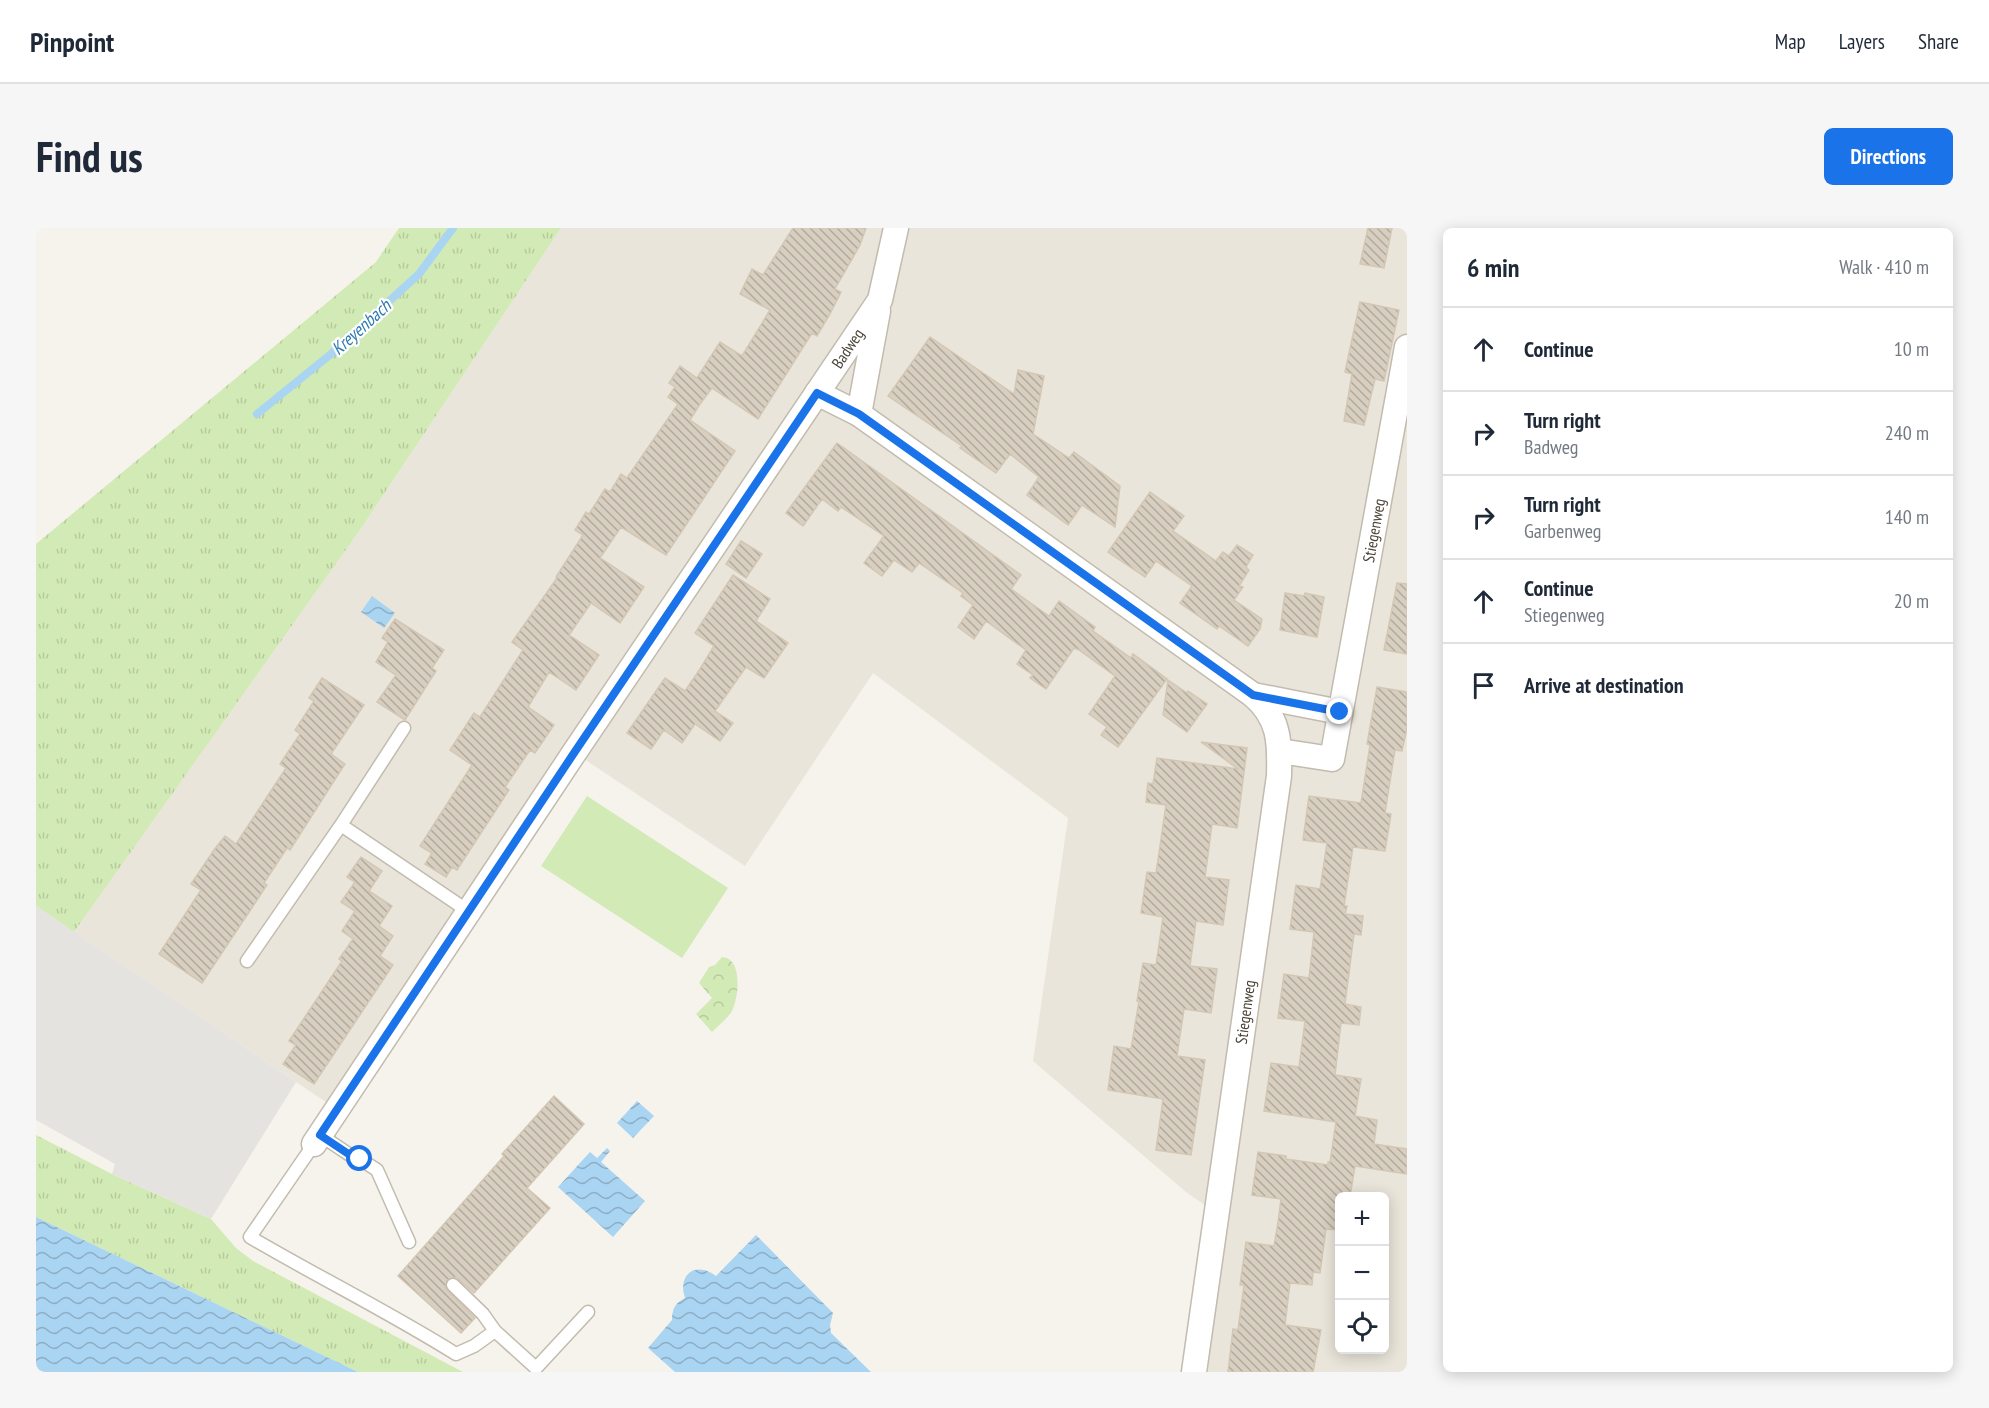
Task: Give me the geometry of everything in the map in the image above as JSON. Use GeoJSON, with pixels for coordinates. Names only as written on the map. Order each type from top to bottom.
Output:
{"type":"FeatureCollection","features":[{"type":"Feature","properties":{"kind":"street","name":"Badweg"},"geometry":{"type":"LineString","coordinates":[[317,1139],[880,300],[896,228]]}},
{"type":"Feature","properties":{"kind":"street"},"geometry":{"type":"LineString","coordinates":[[859,414],[880,300]]}},
{"type":"Feature","properties":{"kind":"street","name":"Stiegenweg"},"geometry":{"type":"LineString","coordinates":[[1194,1372],[1279,776],[1280,751],[1332,759],[1407,347]]}},
{"type":"Feature","properties":{"kind":"street"},"geometry":{"type":"LineString","coordinates":[[817,393],[859,414],[1253,695],[1266,706],[1274,719],[1280,751]]}},
{"type":"Feature","properties":{"kind":"street"},"geometry":{"type":"LineString","coordinates":[[1253,695],[1340,712]]}},
{"type":"Feature","properties":{"kind":"lane"},"geometry":{"type":"LineString","coordinates":[[247,962],[404,728]]}},
{"type":"Feature","properties":{"kind":"lane"},"geometry":{"type":"LineString","coordinates":[[341,825],[468,912]]}},
{"type":"Feature","properties":{"kind":"lane"},"geometry":{"type":"LineString","coordinates":[[409,1242],[377,1170],[360,1159],[317,1139],[250,1237],[323,1280],[403,1321],[456,1354],[474,1346],[495,1331]]}},
{"type":"Feature","properties":{"kind":"lane"},"geometry":{"type":"LineString","coordinates":[[453,1285],[483,1314],[495,1331],[536,1368],[588,1312]]}},
{"type":"Feature","properties":{"kind":"shaded area"},"geometry":{"type":"Polygon","coordinates":[[[561,228],[1407,228],[1407,1372],[1192,1372],[1212,1210],[1186,1192],[1033,1061],[1068,818],[873,673],[745,866],[575,753],[336,1109],[74,932],[360,530],[561,228]]]}},
{"type":"Feature","properties":{"kind":"shaded area"},"geometry":{"type":"Polygon","coordinates":[[[36,906],[296,1082],[211,1219],[112,1174],[115,1164],[36,1120],[36,906]]]}},
{"type":"Feature","properties":{"kind":"green space"},"geometry":{"type":"Polygon","coordinates":[[[399,228],[561,228],[360,530],[74,932],[36,906],[36,544],[376,262],[399,228]]]}},
{"type":"Feature","properties":{"kind":"green space"},"geometry":{"type":"Polygon","coordinates":[[[587,796],[728,888],[682,958],[541,866],[587,796]]]}},
{"type":"Feature","properties":{"kind":"green space"},"geometry":{"type":"Polygon","coordinates":[[[722,957],[729,959],[736,971],[738,979],[736,997],[730,1014],[712,1032],[696,1014],[712,998],[699,983],[709,967],[715,965],[722,957]]]}},
{"type":"Feature","properties":{"kind":"green space"},"geometry":{"type":"Polygon","coordinates":[[[36,1135],[112,1174],[211,1219],[236,1248],[253,1261],[463,1372],[358,1372],[36,1217],[36,1135]]]}},
{"type":"Feature","properties":{"kind":"water"},"geometry":{"type":"Polygon","coordinates":[[[372,596],[395,613],[384,628],[361,612],[372,596]]]}},
{"type":"Feature","properties":{"kind":"water"},"geometry":{"type":"Polygon","coordinates":[[[637,1101],[654,1116],[633,1138],[617,1123],[637,1101]]]}},
{"type":"Feature","properties":{"kind":"water"},"geometry":{"type":"Polygon","coordinates":[[[607,1148],[610,1151],[601,1162],[645,1201],[613,1237],[558,1187],[590,1152],[597,1158],[607,1148]]]}},
{"type":"Feature","properties":{"kind":"water"},"geometry":{"type":"Polygon","coordinates":[[[36,1217],[358,1372],[36,1372],[36,1217]]]}},
{"type":"Feature","properties":{"kind":"water"},"geometry":{"type":"Polygon","coordinates":[[[756,1235],[833,1313],[831,1333],[871,1372],[675,1372],[648,1348],[672,1320],[676,1304],[685,1298],[684,1282],[690,1272],[702,1270],[716,1276],[756,1235]]]}},
{"type":"Feature","properties":{"kind":"building"},"geometry":{"type":"Polygon","coordinates":[[[793,228],[866,228],[860,245],[835,289],[841,292],[830,314],[817,336],[812,333],[758,419],[712,388],[700,404],[690,420],[735,451],[666,555],[621,527],[600,558],[644,587],[620,623],[591,603],[569,635],[599,655],[576,690],[549,672],[528,707],[554,725],[535,753],[530,750],[505,787],[509,790],[457,870],[452,867],[446,877],[425,864],[432,853],[420,846],[472,765],[450,750],[474,713],[480,717],[523,650],[512,642],[557,578],[583,535],[575,530],[586,512],[589,514],[605,489],[610,492],[621,474],[627,478],[678,404],[668,397],[675,387],[669,383],[680,366],[697,378],[720,342],[742,356],[770,310],[740,294],[752,269],[763,275],[793,228]]]}},
{"type":"Feature","properties":{"kind":"building"},"geometry":{"type":"Polygon","coordinates":[[[1368,228],[1392,228],[1384,268],[1360,264],[1368,228]]]}},
{"type":"Feature","properties":{"kind":"building"},"geometry":{"type":"Polygon","coordinates":[[[1360,302],[1399,310],[1384,381],[1375,379],[1364,425],[1344,421],[1352,374],[1345,372],[1360,302]]]}},
{"type":"Feature","properties":{"kind":"building"},"geometry":{"type":"Polygon","coordinates":[[[930,337],[1014,394],[1018,370],[1044,376],[1033,434],[1069,458],[1074,452],[1120,486],[1115,527],[1082,505],[1068,525],[1027,495],[1039,477],[1010,454],[996,473],[960,448],[962,446],[888,396],[930,337]]]}},
{"type":"Feature","properties":{"kind":"building"},"geometry":{"type":"Polygon","coordinates":[[[837,443],[1021,575],[1011,589],[1049,616],[1059,601],[1095,627],[1093,631],[1131,658],[1133,654],[1167,679],[1118,747],[1101,735],[1107,727],[1089,714],[1115,676],[1079,650],[1074,648],[1046,689],[1030,678],[1033,675],[1017,664],[1026,650],[986,621],[974,639],[958,627],[973,605],[961,596],[963,593],[919,563],[912,572],[894,560],[882,576],[864,563],[884,536],[841,507],[838,511],[822,499],[803,526],[786,513],[837,443]]]}},
{"type":"Feature","properties":{"kind":"building"},"geometry":{"type":"Polygon","coordinates":[[[1150,492],[1184,516],[1173,531],[1216,561],[1223,552],[1229,556],[1237,545],[1253,555],[1246,567],[1249,570],[1239,586],[1243,587],[1234,600],[1262,619],[1260,629],[1248,646],[1219,626],[1217,629],[1180,603],[1192,586],[1156,561],[1145,577],[1108,552],[1150,492]]]}},
{"type":"Feature","properties":{"kind":"building"},"geometry":{"type":"Polygon","coordinates":[[[741,541],[762,554],[746,578],[726,564],[741,541]]]}},
{"type":"Feature","properties":{"kind":"building"},"geometry":{"type":"Polygon","coordinates":[[[733,575],[770,599],[756,621],[788,643],[764,678],[746,667],[715,711],[733,723],[720,741],[695,724],[682,743],[664,730],[651,749],[627,733],[665,678],[685,691],[700,669],[714,646],[695,633],[733,575]]]}},
{"type":"Feature","properties":{"kind":"building"},"geometry":{"type":"Polygon","coordinates":[[[1397,583],[1407,584],[1407,654],[1384,650],[1397,583]]]}},
{"type":"Feature","properties":{"kind":"building"},"geometry":{"type":"Polygon","coordinates":[[[1285,593],[1304,596],[1305,593],[1324,597],[1317,637],[1280,630],[1285,593]]]}},
{"type":"Feature","properties":{"kind":"building"},"geometry":{"type":"Polygon","coordinates":[[[395,619],[444,650],[432,668],[436,671],[405,720],[377,702],[396,675],[376,662],[388,642],[382,638],[395,619]]]}},
{"type":"Feature","properties":{"kind":"building"},"geometry":{"type":"Polygon","coordinates":[[[322,678],[364,705],[331,754],[345,764],[290,850],[287,848],[264,883],[267,885],[202,983],[159,954],[201,890],[191,884],[214,850],[225,836],[236,844],[286,768],[280,764],[300,734],[295,730],[314,701],[309,698],[322,678]]]}},
{"type":"Feature","properties":{"kind":"building"},"geometry":{"type":"Polygon","coordinates":[[[1168,680],[1207,704],[1187,732],[1163,715],[1168,680]]]}},
{"type":"Feature","properties":{"kind":"building"},"geometry":{"type":"Polygon","coordinates":[[[1377,687],[1407,692],[1407,728],[1402,751],[1395,750],[1385,813],[1391,814],[1385,851],[1353,847],[1344,906],[1347,906],[1345,914],[1363,916],[1361,935],[1354,934],[1345,1004],[1361,1007],[1359,1025],[1341,1023],[1335,1075],[1361,1079],[1355,1116],[1377,1120],[1374,1144],[1407,1149],[1407,1174],[1355,1166],[1351,1192],[1335,1192],[1335,1230],[1326,1229],[1320,1273],[1313,1272],[1312,1285],[1290,1283],[1285,1325],[1321,1330],[1313,1372],[1228,1372],[1233,1329],[1238,1330],[1244,1285],[1240,1285],[1246,1242],[1274,1246],[1278,1222],[1281,1199],[1252,1195],[1258,1152],[1328,1165],[1330,1162],[1336,1122],[1264,1111],[1271,1063],[1299,1067],[1305,1021],[1278,1018],[1284,974],[1309,978],[1314,932],[1290,929],[1296,885],[1320,889],[1327,843],[1303,840],[1309,796],[1361,803],[1370,745],[1367,744],[1377,687]]]}},
{"type":"Feature","properties":{"kind":"building"},"geometry":{"type":"Polygon","coordinates":[[[1201,742],[1247,748],[1237,828],[1212,824],[1205,877],[1229,880],[1223,925],[1196,921],[1190,966],[1217,969],[1211,1013],[1184,1009],[1177,1056],[1205,1060],[1191,1155],[1156,1150],[1163,1099],[1108,1090],[1114,1046],[1131,1049],[1143,963],[1156,965],[1163,917],[1141,913],[1147,872],[1156,873],[1166,805],[1146,802],[1148,783],[1153,784],[1157,758],[1238,769],[1201,742]]]}},
{"type":"Feature","properties":{"kind":"building"},"geometry":{"type":"Polygon","coordinates":[[[361,857],[382,871],[369,891],[392,906],[379,926],[393,936],[380,956],[393,965],[314,1084],[283,1064],[296,1045],[289,1041],[342,961],[339,959],[353,939],[342,931],[355,911],[341,902],[355,882],[347,877],[361,857]]]}},
{"type":"Feature","properties":{"kind":"building"},"geometry":{"type":"Polygon","coordinates":[[[554,1096],[584,1124],[527,1188],[550,1208],[474,1293],[456,1277],[447,1280],[445,1287],[447,1290],[475,1318],[461,1333],[398,1276],[554,1096]]]}},
{"type":"Feature","properties":{"kind":"waterway","name":"Kreyenbach"},"geometry":{"type":"LineString","coordinates":[[257,414],[331,354],[419,274],[453,228]]}},
{"type":"Feature","properties":{"kind":"route"},"geometry":{"type":"LineString","coordinates":[[360,1159],[353,1157],[320,1135],[817,393],[859,414],[1253,695],[1340,712]]}}]}
